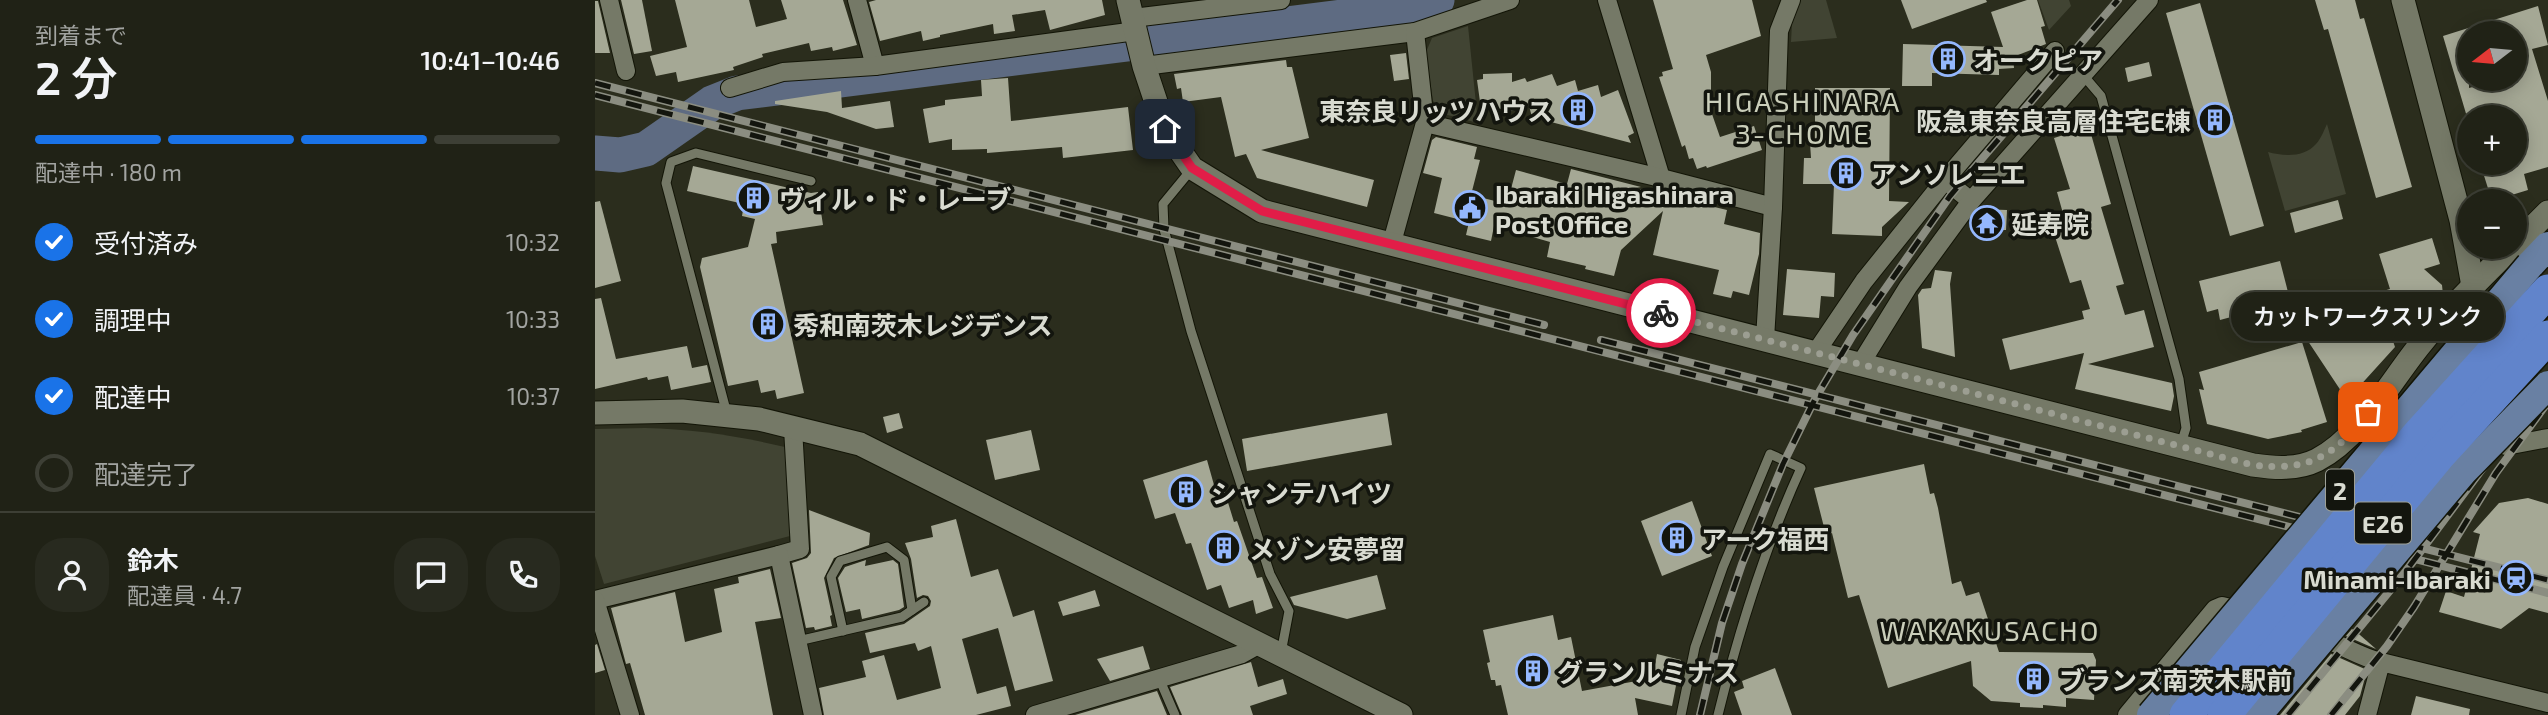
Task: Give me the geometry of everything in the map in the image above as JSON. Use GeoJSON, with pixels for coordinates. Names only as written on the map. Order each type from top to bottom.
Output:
{"type":"FeatureCollection","features":[{"type":"Feature","properties":{"kind":"highway","name":"E26"},"geometry":{"type":"LineString","coordinates":[[2186,715],[2418,435],[2531,259]]}},
{"type":"Feature","properties":{"kind":"highway","name":"E26"},"geometry":{"type":"LineString","coordinates":[[2224,715],[2440,454],[2548,337]]}},
{"type":"Feature","properties":{"kind":"main road","name":"2"},"geometry":{"type":"LineString","coordinates":[[2151,715],[2531,259]]}},
{"type":"Feature","properties":{"kind":"main road"},"geometry":{"type":"LineString","coordinates":[[2258,715],[2463,472],[2548,385]]}},
{"type":"Feature","properties":{"kind":"street"},"geometry":{"type":"LineString","coordinates":[[609,0],[626,71]]}},
{"type":"Feature","properties":{"kind":"street"},"geometry":{"type":"LineString","coordinates":[[857,0],[875,66]]}},
{"type":"Feature","properties":{"kind":"street"},"geometry":{"type":"LineString","coordinates":[[730,88],[783,72],[875,66],[1132,16],[1281,0]]}},
{"type":"Feature","properties":{"kind":"street"},"geometry":{"type":"LineString","coordinates":[[1144,64],[1415,32],[1510,0]]}},
{"type":"Feature","properties":{"kind":"street"},"geometry":{"type":"LineString","coordinates":[[1607,0],[1661,178]]}},
{"type":"Feature","properties":{"kind":"street"},"geometry":{"type":"LineString","coordinates":[[1765,339],[1779,31],[1791,0]]}},
{"type":"Feature","properties":{"kind":"street"},"geometry":{"type":"LineString","coordinates":[[1861,363],[1908,287],[1971,201],[2149,0]]}},
{"type":"Feature","properties":{"kind":"street"},"geometry":{"type":"LineString","coordinates":[[2403,0],[2461,220],[2473,286]]}},
{"type":"Feature","properties":{"kind":"street"},"geometry":{"type":"LineString","coordinates":[[1132,16],[1165,129],[1192,168],[1262,211],[2253,465],[2274,468],[2296,467],[2315,461],[2337,447],[2352,433],[2400,370],[2473,286],[2531,259],[2548,212]]}},
{"type":"Feature","properties":{"kind":"street"},"geometry":{"type":"LineString","coordinates":[[1391,246],[1425,123],[1415,32]]}},
{"type":"Feature","properties":{"kind":"street"},"geometry":{"type":"LineString","coordinates":[[1816,352],[1864,281],[1945,180],[2055,51]]}},
{"type":"Feature","properties":{"kind":"street"},"geometry":{"type":"LineString","coordinates":[[1425,123],[1773,207]]}},
{"type":"Feature","properties":{"kind":"street"},"geometry":{"type":"LineString","coordinates":[[1945,180],[1971,201]]}},
{"type":"Feature","properties":{"kind":"street"},"geometry":{"type":"LineString","coordinates":[[2400,370],[2496,444],[2514,446],[2548,438]]}},
{"type":"Feature","properties":{"kind":"street"},"geometry":{"type":"LineString","coordinates":[[595,413],[682,411],[759,419],[860,444],[1401,715]]}},
{"type":"Feature","properties":{"kind":"street"},"geometry":{"type":"LineString","coordinates":[[630,715],[595,600],[800,549],[793,428]]}},
{"type":"Feature","properties":{"kind":"street"},"geometry":{"type":"LineString","coordinates":[[779,555],[813,715]]}},
{"type":"Feature","properties":{"kind":"street"},"geometry":{"type":"LineString","coordinates":[[2127,715],[2215,609],[2221,606],[2331,641],[2354,650],[2364,658],[2548,702]]}},
{"type":"Feature","properties":{"kind":"street"},"geometry":{"type":"LineString","coordinates":[[2270,715],[2331,641]]}},
{"type":"Feature","properties":{"kind":"street"},"geometry":{"type":"LineString","coordinates":[[1035,715],[1242,654],[1270,649]]}},
{"type":"Feature","properties":{"kind":"street"},"geometry":{"type":"LineString","coordinates":[[2367,715],[2381,662]]}},
{"type":"Feature","properties":{"kind":"lane"},"geometry":{"type":"LineString","coordinates":[[2083,75],[2101,96],[2179,379],[2186,428],[2180,446]]}},
{"type":"Feature","properties":{"kind":"lane"},"geometry":{"type":"LineString","coordinates":[[727,416],[666,183],[671,162],[696,153],[811,181]]}},
{"type":"Feature","properties":{"kind":"lane"},"geometry":{"type":"LineString","coordinates":[[1192,168],[1164,204],[1164,229],[1191,331],[1270,574],[1289,611],[1270,649]]}},
{"type":"Feature","properties":{"kind":"lane"},"geometry":{"type":"LineString","coordinates":[[1681,715],[1695,647],[1723,567],[1770,454],[1801,468],[1761,566],[1734,648],[1718,715]]}},
{"type":"Feature","properties":{"kind":"lane"},"geometry":{"type":"LineString","coordinates":[[843,631],[831,577],[840,561],[887,547],[904,560],[912,610]]}},
{"type":"Feature","properties":{"kind":"lane"},"geometry":{"type":"LineString","coordinates":[[797,641],[902,617],[924,602]]}},
{"type":"Feature","properties":{"kind":"lane"},"geometry":{"type":"LineString","coordinates":[[1159,678],[1175,715]]}},
{"type":"Feature","properties":{"kind":"green space"},"geometry":{"type":"Polygon","coordinates":[[[1801,0],[1826,0],[1837,38],[1791,42],[1792,23],[1801,0]]]}},
{"type":"Feature","properties":{"kind":"green space"},"geometry":{"type":"Polygon","coordinates":[[[2038,0],[2069,0],[2071,6],[2049,30],[2038,0]]]}},
{"type":"Feature","properties":{"kind":"green space"},"geometry":{"type":"Polygon","coordinates":[[[1468,26],[1478,123],[1444,114],[1433,101],[1426,52],[1432,38],[1468,26]]]}},
{"type":"Feature","properties":{"kind":"green space"},"geometry":{"type":"Polygon","coordinates":[[[2327,124],[2346,194],[2285,211],[2268,152],[2287,155],[2306,152],[2318,142],[2327,124]]]}},
{"type":"Feature","properties":{"kind":"green space"},"geometry":{"type":"Polygon","coordinates":[[[645,428],[715,434],[785,447],[790,536],[604,584],[595,556],[595,429],[645,428]]]}},
{"type":"Feature","properties":{"kind":"building"},"geometry":{"type":"Polygon","coordinates":[[[621,0],[642,0],[652,51],[634,54],[621,0]]]}},
{"type":"Feature","properties":{"kind":"building"},"geometry":{"type":"Polygon","coordinates":[[[675,0],[749,0],[756,27],[787,19],[781,0],[843,0],[857,45],[833,51],[832,47],[811,51],[809,43],[762,54],[763,57],[733,67],[734,70],[678,82],[676,72],[656,76],[650,56],[687,47],[675,0]]]}},
{"type":"Feature","properties":{"kind":"building"},"geometry":{"type":"Polygon","coordinates":[[[1102,0],[1105,15],[1050,30],[1045,10],[1012,15],[1015,31],[994,34],[993,24],[923,41],[921,31],[880,41],[869,2],[1102,0]]]}},
{"type":"Feature","properties":{"kind":"building"},"geometry":{"type":"Polygon","coordinates":[[[1653,0],[1752,0],[1761,36],[1706,55],[1711,72],[1711,93],[1705,94],[1720,137],[1754,126],[1762,150],[1707,168],[1697,169],[1693,158],[1689,159],[1685,145],[1682,147],[1659,77],[1663,76],[1662,72],[1673,69],[1653,0]]]}},
{"type":"Feature","properties":{"kind":"building"},"geometry":{"type":"Polygon","coordinates":[[[1901,0],[1986,0],[1987,2],[1912,29],[1901,0]]]}},
{"type":"Feature","properties":{"kind":"building"},"geometry":{"type":"Polygon","coordinates":[[[2027,0],[2037,0],[2045,26],[2041,27],[2046,44],[2013,57],[2014,68],[1999,69],[1999,75],[1932,73],[1932,86],[1902,86],[1903,44],[2003,47],[1991,12],[2027,0]]]}},
{"type":"Feature","properties":{"kind":"building"},"geometry":{"type":"Polygon","coordinates":[[[2315,0],[2355,0],[2360,19],[2364,18],[2412,187],[2376,198],[2328,29],[2324,30],[2315,0]]]}},
{"type":"Feature","properties":{"kind":"building"},"geometry":{"type":"Polygon","coordinates":[[[595,1],[598,1],[610,53],[595,53],[595,1]]]}},
{"type":"Feature","properties":{"kind":"building","name":"阪急東奈良高層住宅E棟"},"geometry":{"type":"Polygon","coordinates":[[[2200,3],[2264,226],[2230,236],[2166,13],[2200,3]]]}},
{"type":"Feature","properties":{"kind":"building"},"geometry":{"type":"Polygon","coordinates":[[[2538,6],[2548,45],[2532,49],[2548,101],[2548,167],[2527,173],[2527,105],[2463,105],[2459,91],[2527,91],[2527,21],[2490,21],[2538,6]]]}},
{"type":"Feature","properties":{"kind":"building"},"geometry":{"type":"Polygon","coordinates":[[[2457,32],[2457,83],[2443,36],[2457,32]]]}},
{"type":"Feature","properties":{"kind":"building"},"geometry":{"type":"Polygon","coordinates":[[[1406,53],[1409,79],[1394,81],[1390,55],[1406,53]]]}},
{"type":"Feature","properties":{"kind":"building"},"geometry":{"type":"Polygon","coordinates":[[[1286,60],[1287,67],[1292,67],[1309,138],[1261,150],[1374,180],[1367,207],[1257,178],[1246,154],[1235,157],[1221,97],[1183,102],[1181,88],[1177,89],[1174,74],[1286,60]]]}},
{"type":"Feature","properties":{"kind":"building"},"geometry":{"type":"Polygon","coordinates":[[[2149,62],[2152,76],[2128,82],[2125,68],[2149,62]]]}},
{"type":"Feature","properties":{"kind":"building","name":"東奈良リッツハウス"},"geometry":{"type":"Polygon","coordinates":[[[1512,73],[1512,82],[1525,78],[1527,82],[1552,74],[1557,86],[1575,80],[1578,91],[1598,85],[1601,97],[1618,90],[1634,133],[1628,136],[1631,143],[1532,117],[1529,106],[1511,111],[1492,107],[1481,109],[1477,80],[1483,79],[1483,74],[1512,73]]]}},
{"type":"Feature","properties":{"kind":"building"},"geometry":{"type":"Polygon","coordinates":[[[1008,78],[1011,121],[1128,107],[1133,150],[1063,158],[1062,147],[987,153],[987,149],[952,150],[952,139],[929,143],[923,109],[945,105],[945,100],[982,96],[981,80],[1008,78]]]}},
{"type":"Feature","properties":{"kind":"building"},"geometry":{"type":"Polygon","coordinates":[[[1815,88],[1890,88],[1889,201],[1909,202],[1882,227],[1882,236],[1832,234],[1834,184],[1803,184],[1804,158],[1811,158],[1810,143],[1815,143],[1815,88]]]}},
{"type":"Feature","properties":{"kind":"building"},"geometry":{"type":"Polygon","coordinates":[[[841,91],[842,108],[890,101],[894,127],[876,129],[827,112],[775,104],[775,101],[841,91]]]}},
{"type":"Feature","properties":{"kind":"building"},"geometry":{"type":"Polygon","coordinates":[[[2089,127],[2111,204],[2101,207],[2124,284],[2116,286],[2125,315],[2144,310],[2154,347],[2088,364],[2172,383],[2174,396],[2171,411],[2075,389],[2084,353],[2010,370],[2002,339],[2084,319],[2082,311],[2090,309],[2081,280],[2070,283],[2050,221],[2064,217],[2057,192],[2070,189],[2054,138],[2089,127]]]}},
{"type":"Feature","properties":{"kind":"building"},"geometry":{"type":"Polygon","coordinates":[[[1436,137],[1477,147],[1474,159],[1480,160],[1471,195],[1507,204],[1516,170],[1567,184],[1571,169],[1641,187],[1635,188],[1727,210],[1724,224],[1760,233],[1759,254],[1749,295],[1733,291],[1731,298],[1713,294],[1719,270],[1653,255],[1663,211],[1621,250],[1614,276],[1547,257],[1550,242],[1494,226],[1491,241],[1466,235],[1469,222],[1434,213],[1442,178],[1423,173],[1432,140],[1436,137]]]}},
{"type":"Feature","properties":{"kind":"building","name":"秀和南茨木レジデンス"},"geometry":{"type":"Polygon","coordinates":[[[693,166],[811,193],[818,192],[823,225],[776,232],[777,243],[771,244],[804,393],[777,399],[775,390],[761,393],[758,380],[728,386],[700,267],[702,258],[748,247],[755,219],[742,216],[744,204],[687,191],[693,166]]]}},
{"type":"Feature","properties":{"kind":"building"},"geometry":{"type":"Polygon","coordinates":[[[2484,175],[2524,175],[2528,190],[2527,189],[2488,189],[2484,175]]]}},
{"type":"Feature","properties":{"kind":"building"},"geometry":{"type":"Polygon","coordinates":[[[2338,200],[2343,219],[2295,233],[2290,213],[2338,200]]]}},
{"type":"Feature","properties":{"kind":"building"},"geometry":{"type":"Polygon","coordinates":[[[600,201],[621,281],[595,288],[595,202],[600,201]]]}},
{"type":"Feature","properties":{"kind":"building"},"geometry":{"type":"Polygon","coordinates":[[[1979,209],[2007,210],[2006,230],[1977,230],[1979,209]]]}},
{"type":"Feature","properties":{"kind":"building"},"geometry":{"type":"Polygon","coordinates":[[[2432,238],[2440,264],[2424,269],[2442,285],[2443,295],[2412,304],[2417,321],[2389,329],[2395,347],[2347,400],[2292,317],[2390,289],[2379,254],[2432,238]]]}},
{"type":"Feature","properties":{"kind":"building"},"geometry":{"type":"Polygon","coordinates":[[[2280,261],[2289,296],[2244,307],[2246,313],[2220,320],[2218,309],[2207,312],[2199,281],[2280,261]]]}},
{"type":"Feature","properties":{"kind":"building"},"geometry":{"type":"Polygon","coordinates":[[[1787,269],[1835,273],[1834,297],[1821,296],[1819,318],[1783,315],[1787,269]]]}},
{"type":"Feature","properties":{"kind":"building"},"geometry":{"type":"Polygon","coordinates":[[[1935,270],[1952,272],[1950,284],[1955,357],[1922,348],[1918,295],[1922,289],[1931,288],[1935,270]]]}},
{"type":"Feature","properties":{"kind":"building"},"geometry":{"type":"Polygon","coordinates":[[[601,298],[616,359],[687,346],[692,368],[707,365],[711,382],[671,390],[668,376],[648,380],[647,377],[595,389],[595,299],[601,298]]]}},
{"type":"Feature","properties":{"kind":"building"},"geometry":{"type":"Polygon","coordinates":[[[2302,342],[2327,422],[2301,430],[2302,432],[2268,439],[2207,424],[2199,389],[2204,390],[2199,372],[2302,342]]]}},
{"type":"Feature","properties":{"kind":"building"},"geometry":{"type":"Polygon","coordinates":[[[899,413],[903,428],[887,433],[883,417],[899,413]]]}},
{"type":"Feature","properties":{"kind":"building"},"geometry":{"type":"Polygon","coordinates":[[[1387,413],[1392,445],[1247,471],[1242,439],[1387,413]]]}},
{"type":"Feature","properties":{"kind":"building"},"geometry":{"type":"Polygon","coordinates":[[[1031,430],[1040,470],[995,480],[986,440],[1031,430]]]}},
{"type":"Feature","properties":{"kind":"building"},"geometry":{"type":"Polygon","coordinates":[[[1207,460],[1214,485],[1222,483],[1234,522],[1237,521],[1257,578],[1262,577],[1273,608],[1256,614],[1253,600],[1229,608],[1221,585],[1207,590],[1191,543],[1186,544],[1175,513],[1155,519],[1143,480],[1207,460]]]}},
{"type":"Feature","properties":{"kind":"building"},"geometry":{"type":"Polygon","coordinates":[[[1924,464],[1930,494],[1934,493],[1938,508],[1952,584],[1961,581],[1966,596],[1979,592],[1999,652],[2093,653],[2096,660],[2094,700],[2066,698],[2066,707],[2043,705],[2043,708],[1991,701],[1973,686],[1971,661],[1888,688],[1859,595],[1848,598],[1832,533],[1826,535],[1814,488],[1924,464]]]}},
{"type":"Feature","properties":{"kind":"building"},"geometry":{"type":"Polygon","coordinates":[[[2528,498],[2548,504],[2548,613],[2529,608],[2501,629],[2439,612],[2446,591],[2464,597],[2480,534],[2473,532],[2499,503],[2528,498]]]}},
{"type":"Feature","properties":{"kind":"building","name":"アーク福西"},"geometry":{"type":"Polygon","coordinates":[[[1692,501],[1712,556],[1662,576],[1641,521],[1692,501]]]}},
{"type":"Feature","properties":{"kind":"building"},"geometry":{"type":"Polygon","coordinates":[[[809,510],[870,533],[869,545],[834,558],[824,578],[832,626],[815,630],[814,627],[806,628],[792,563],[807,558],[811,553],[809,510]]]}},
{"type":"Feature","properties":{"kind":"building"},"geometry":{"type":"Polygon","coordinates":[[[956,519],[971,577],[998,569],[1013,617],[1034,610],[1053,681],[1015,691],[998,628],[962,639],[977,694],[1006,686],[1011,706],[976,715],[824,715],[819,688],[866,677],[862,661],[884,655],[897,700],[941,688],[931,646],[918,651],[915,643],[870,653],[865,633],[904,624],[930,606],[928,596],[917,598],[911,559],[905,543],[933,537],[931,526],[956,519]]]}},
{"type":"Feature","properties":{"kind":"building"},"geometry":{"type":"Polygon","coordinates":[[[866,560],[865,566],[893,560],[898,564],[904,607],[862,619],[860,609],[846,612],[838,578],[845,567],[866,560]]]}},
{"type":"Feature","properties":{"kind":"building"},"geometry":{"type":"Polygon","coordinates":[[[770,569],[781,618],[755,622],[773,715],[645,715],[630,663],[626,664],[611,608],[675,592],[685,642],[722,632],[714,589],[739,583],[738,577],[770,569]]]}},
{"type":"Feature","properties":{"kind":"building"},"geometry":{"type":"Polygon","coordinates":[[[1377,575],[1386,609],[1347,619],[1294,605],[1290,597],[1377,575]]]}},
{"type":"Feature","properties":{"kind":"building"},"geometry":{"type":"Polygon","coordinates":[[[1095,590],[1100,606],[1063,616],[1058,602],[1095,590]]]}},
{"type":"Feature","properties":{"kind":"building"},"geometry":{"type":"Polygon","coordinates":[[[1553,615],[1558,640],[1571,637],[1582,691],[1642,680],[1645,668],[1654,670],[1657,654],[1681,660],[1672,706],[1635,698],[1638,715],[1508,715],[1501,685],[1496,686],[1495,680],[1491,680],[1483,630],[1553,615]]]}},
{"type":"Feature","properties":{"kind":"building"},"geometry":{"type":"Polygon","coordinates":[[[2352,629],[2360,635],[2376,649],[2346,636],[2352,629]]]}},
{"type":"Feature","properties":{"kind":"building"},"geometry":{"type":"Polygon","coordinates":[[[597,644],[605,670],[595,673],[595,645],[597,644]]]}},
{"type":"Feature","properties":{"kind":"building"},"geometry":{"type":"Polygon","coordinates":[[[1143,646],[1150,669],[1110,681],[1097,659],[1143,646]]]}},
{"type":"Feature","properties":{"kind":"building"},"geometry":{"type":"Polygon","coordinates":[[[2331,654],[2367,670],[2360,696],[2345,715],[2280,715],[2331,654]]]}},
{"type":"Feature","properties":{"kind":"building"},"geometry":{"type":"Polygon","coordinates":[[[1251,662],[1258,687],[1283,679],[1287,694],[1250,706],[1253,715],[1182,715],[1170,687],[1251,662]]]}},
{"type":"Feature","properties":{"kind":"building"},"geometry":{"type":"Polygon","coordinates":[[[1775,668],[1792,715],[1742,715],[1734,692],[1744,688],[1742,681],[1775,668]]]}},
{"type":"Feature","properties":{"kind":"building"},"geometry":{"type":"Polygon","coordinates":[[[1157,691],[1167,715],[1075,715],[1157,691]]]}},
{"type":"Feature","properties":{"kind":"building"},"geometry":{"type":"Polygon","coordinates":[[[2416,696],[2470,709],[2469,715],[2411,715],[2416,696]]]}},
{"type":"Feature","properties":{"kind":"waterway"},"geometry":{"type":"LineString","coordinates":[[595,153],[620,155],[646,149],[712,103],[737,93],[1406,9],[1437,0]]}},
{"type":"Feature","properties":{"kind":"railway"},"geometry":{"type":"LineString","coordinates":[[1700,715],[1722,623],[1742,564],[1783,464],[1815,399],[1853,335],[1950,196],[2118,0]]}},
{"type":"Feature","properties":{"kind":"railway"},"geometry":{"type":"LineString","coordinates":[[595,83],[1544,325]]}},
{"type":"Feature","properties":{"kind":"railway"},"geometry":{"type":"LineString","coordinates":[[595,95],[2548,593]]}},
{"type":"Feature","properties":{"kind":"railway"},"geometry":{"type":"LineString","coordinates":[[1601,340],[2548,580]]}},
{"type":"Feature","properties":{"kind":"railway"},"geometry":{"type":"LineString","coordinates":[[2288,715],[2406,571],[2548,381]]}},
{"type":"Feature","properties":{"kind":"railway"},"geometry":{"type":"LineString","coordinates":[[2331,715],[2387,646],[2496,473],[2548,402]]}},
{"type":"Feature","properties":{"kind":"way so far"},"geometry":{"type":"LineString","coordinates":[[1661,313],[2253,465],[2274,468],[2296,467],[2315,461],[2337,447],[2368,412]]}},
{"type":"Feature","properties":{"kind":"place","name":"オークピア"},"geometry":{"type":"Point","coordinates":[1948,59]}},
{"type":"Feature","properties":{"kind":"place","name":"東奈良リッツハウス"},"geometry":{"type":"Point","coordinates":[1578,110]}},
{"type":"Feature","properties":{"kind":"place","name":"阪急東奈良高層住宅E棟"},"geometry":{"type":"Point","coordinates":[2215,120]}},
{"type":"Feature","properties":{"kind":"place","name":"アンソレニエ"},"geometry":{"type":"Point","coordinates":[1846,173]}},
{"type":"Feature","properties":{"kind":"place","name":"ヴィル・ド・レーブ"},"geometry":{"type":"Point","coordinates":[754,198]}},
{"type":"Feature","properties":{"kind":"place","name":"Ibaraki Higashinara Post Office"},"geometry":{"type":"Point","coordinates":[1470,208]}},
{"type":"Feature","properties":{"kind":"place","name":"延寿院"},"geometry":{"type":"Point","coordinates":[1987,223]}},
{"type":"Feature","properties":{"kind":"place","name":"秀和南茨木レジデンス"},"geometry":{"type":"Point","coordinates":[768,324]}},
{"type":"Feature","properties":{"kind":"place","name":"カットワークスリンク"},"geometry":{"type":"Point","coordinates":[2368,412]}},
{"type":"Feature","properties":{"kind":"place","name":"シャンテハイツ"},"geometry":{"type":"Point","coordinates":[1186,492]}},
{"type":"Feature","properties":{"kind":"place","name":"アーク福西"},"geometry":{"type":"Point","coordinates":[1677,538]}},
{"type":"Feature","properties":{"kind":"place","name":"メゾン安夢留"},"geometry":{"type":"Point","coordinates":[1224,548]}},
{"type":"Feature","properties":{"kind":"place","name":"Minami-Ibaraki"},"geometry":{"type":"Point","coordinates":[2516,578]}},
{"type":"Feature","properties":{"kind":"place","name":"グランルミナス"},"geometry":{"type":"Point","coordinates":[1533,671]}},
{"type":"Feature","properties":{"kind":"place","name":"ブランズ南茨木駅前"},"geometry":{"type":"Point","coordinates":[2034,679]}},
{"type":"Feature","properties":{"kind":"district","name":"HIGASHINARA 3-CHOME"},"geometry":{"type":"Point","coordinates":[1803,117]}},
{"type":"Feature","properties":{"kind":"district","name":"WAKAKUSACHO"},"geometry":{"type":"Point","coordinates":[1990,630]}},
{"type":"Feature","properties":{"kind":"route"},"geometry":{"type":"LineString","coordinates":[[1165,129],[1192,168],[1262,211],[1661,313]]}}]}
